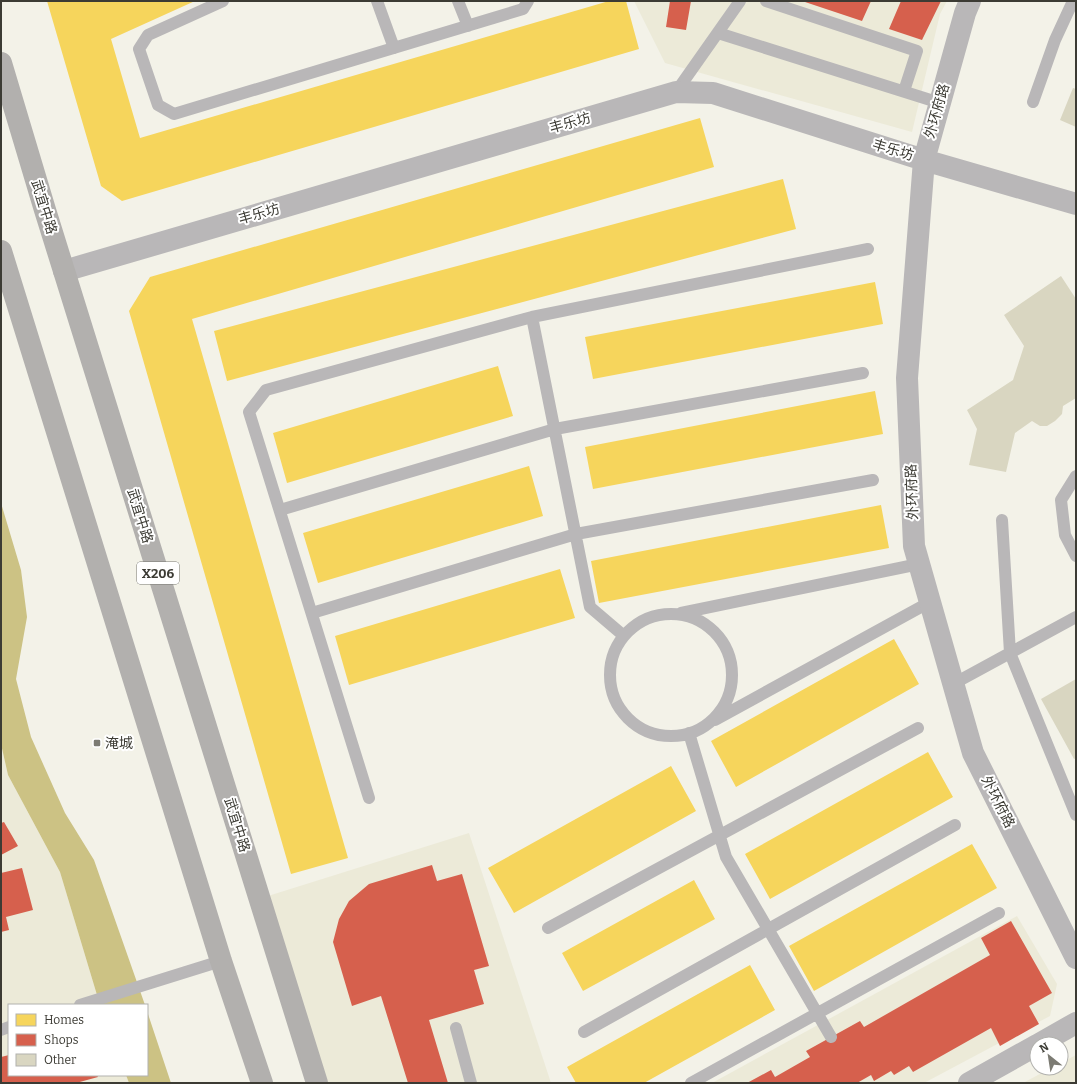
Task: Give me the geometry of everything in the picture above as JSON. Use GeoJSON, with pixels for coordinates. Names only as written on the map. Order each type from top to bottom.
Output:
{"type":"FeatureCollection","features":[{"type":"Feature","properties":{"kind":"main road","name":"武宜中路"},"geometry":{"type":"LineString","coordinates":[[1,63],[64,271],[317,1083]]}},
{"type":"Feature","properties":{"kind":"main road"},"geometry":{"type":"LineString","coordinates":[[1,251],[221,961],[262,1083]]}},
{"type":"Feature","properties":{"kind":"street","name":"外环府路"},"geometry":{"type":"LineString","coordinates":[[970,1],[965,13],[924,160],[907,378],[914,546],[973,753],[1076,958]]}},
{"type":"Feature","properties":{"kind":"street","name":"丰乐坊"},"geometry":{"type":"LineString","coordinates":[[64,271],[676,92],[713,93],[924,160],[1076,204]]}},
{"type":"Feature","properties":{"kind":"street"},"geometry":{"type":"LineString","coordinates":[[1052,1036],[1076,1023]]}},
{"type":"Feature","properties":{"kind":"street"},"geometry":{"type":"LineString","coordinates":[[969,1083],[1029,1049]]}},
{"type":"Feature","properties":{"kind":"lane"},"geometry":{"type":"LineString","coordinates":[[223,1],[148,35],[138,49],[158,105],[174,114],[523,9],[528,1]]}},
{"type":"Feature","properties":{"kind":"lane"},"geometry":{"type":"LineString","coordinates":[[377,1],[394,48]]}},
{"type":"Feature","properties":{"kind":"lane"},"geometry":{"type":"LineString","coordinates":[[458,1],[468,26]]}},
{"type":"Feature","properties":{"kind":"lane"},"geometry":{"type":"LineString","coordinates":[[676,92],[740,1]]}},
{"type":"Feature","properties":{"kind":"lane"},"geometry":{"type":"LineString","coordinates":[[766,1],[917,52],[904,91]]}},
{"type":"Feature","properties":{"kind":"lane"},"geometry":{"type":"LineString","coordinates":[[1033,102],[1055,40],[1073,1]]}},
{"type":"Feature","properties":{"kind":"lane"},"geometry":{"type":"LineString","coordinates":[[718,32],[940,103]]}},
{"type":"Feature","properties":{"kind":"lane"},"geometry":{"type":"LineString","coordinates":[[369,798],[249,412],[266,390],[532,318],[868,249]]}},
{"type":"Feature","properties":{"kind":"lane"},"geometry":{"type":"LineString","coordinates":[[532,318],[590,607],[624,636]]}},
{"type":"Feature","properties":{"kind":"lane"},"geometry":{"type":"LineString","coordinates":[[280,510],[554,429],[863,373]]}},
{"type":"Feature","properties":{"kind":"lane"},"geometry":{"type":"LineString","coordinates":[[1076,476],[1061,500],[1065,536],[1076,556]]}},
{"type":"Feature","properties":{"kind":"lane"},"geometry":{"type":"LineString","coordinates":[[312,612],[576,534],[873,480]]}},
{"type":"Feature","properties":{"kind":"lane"},"geometry":{"type":"LineString","coordinates":[[1002,520],[1010,654],[1076,815]]}},
{"type":"Feature","properties":{"kind":"lane"},"geometry":{"type":"LineString","coordinates":[[677,614],[919,564]]}},
{"type":"Feature","properties":{"kind":"lane"},"geometry":{"type":"LineString","coordinates":[[707,724],[721,710],[730,692],[732,673],[728,654],[719,636],[704,623],[687,615],[677,614],[668,614],[648,618],[630,628],[617,645],[610,665],[610,686],[617,705],[630,721],[648,732],[669,736],[689,733],[707,724],[930,602]]}},
{"type":"Feature","properties":{"kind":"lane"},"geometry":{"type":"LineString","coordinates":[[953,684],[1076,617]]}},
{"type":"Feature","properties":{"kind":"lane"},"geometry":{"type":"LineString","coordinates":[[548,928],[918,728]]}},
{"type":"Feature","properties":{"kind":"lane"},"geometry":{"type":"LineString","coordinates":[[689,733],[726,857],[831,1037]]}},
{"type":"Feature","properties":{"kind":"lane"},"geometry":{"type":"LineString","coordinates":[[584,1032],[955,825]]}},
{"type":"Feature","properties":{"kind":"lane"},"geometry":{"type":"LineString","coordinates":[[691,1083],[999,913]]}},
{"type":"Feature","properties":{"kind":"lane"},"geometry":{"type":"LineString","coordinates":[[83,1004],[221,961]]}},
{"type":"Feature","properties":{"kind":"lane"},"geometry":{"type":"LineString","coordinates":[[456,1028],[471,1083]]}},
{"type":"Feature","properties":{"kind":"shaded area"},"geometry":{"type":"Polygon","coordinates":[[[634,1],[947,1],[940,14],[912,132],[665,63],[634,1]]]}},
{"type":"Feature","properties":{"kind":"shaded area"},"geometry":{"type":"Polygon","coordinates":[[[1,503],[21,570],[27,617],[16,679],[31,737],[65,813],[94,860],[145,1004],[100,1004],[60,872],[8,775],[1,744],[1,503]]]}},
{"type":"Feature","properties":{"kind":"shaded area"},"geometry":{"type":"Polygon","coordinates":[[[1,744],[8,775],[60,872],[100,1004],[8,1004],[8,1076],[126,1076],[129,1083],[1,1083],[1,744]]]}},
{"type":"Feature","properties":{"kind":"shaded area"},"geometry":{"type":"Polygon","coordinates":[[[469,833],[551,1083],[327,1083],[268,896],[469,833]]]}},
{"type":"Feature","properties":{"kind":"shaded area"},"geometry":{"type":"Polygon","coordinates":[[[1017,916],[1057,984],[1050,1016],[924,1083],[712,1083],[1017,916]]]}},
{"type":"Feature","properties":{"kind":"shaded area"},"geometry":{"type":"Polygon","coordinates":[[[148,1014],[171,1083],[129,1083],[126,1076],[148,1076],[148,1014]]]}},
{"type":"Feature","properties":{"kind":"shaded area"},"geometry":{"type":"Polygon","coordinates":[[[1076,1055],[1076,1083],[1023,1083],[1036,1076],[1069,1076],[1069,1059],[1076,1055]]]}},
{"type":"Feature","properties":{"kind":"building: Homes"},"geometry":{"type":"Polygon","coordinates":[[[47,1],[195,1],[111,39],[140,138],[609,1],[626,1],[639,49],[122,201],[101,186],[47,1]]]}},
{"type":"Feature","properties":{"kind":"building: Homes"},"geometry":{"type":"Polygon","coordinates":[[[700,118],[714,167],[192,319],[348,858],[291,874],[129,311],[150,277],[700,118]]]}},
{"type":"Feature","properties":{"kind":"building: Homes"},"geometry":{"type":"Polygon","coordinates":[[[783,179],[796,229],[227,381],[214,331],[783,179]]]}},
{"type":"Feature","properties":{"kind":"building: Homes"},"geometry":{"type":"Polygon","coordinates":[[[875,282],[883,324],[593,379],[585,337],[875,282]]]}},
{"type":"Feature","properties":{"kind":"building: Homes"},"geometry":{"type":"Polygon","coordinates":[[[498,366],[513,416],[287,483],[273,433],[498,366]]]}},
{"type":"Feature","properties":{"kind":"building: Homes"},"geometry":{"type":"Polygon","coordinates":[[[875,391],[883,434],[593,489],[585,447],[875,391]]]}},
{"type":"Feature","properties":{"kind":"building: Homes"},"geometry":{"type":"Polygon","coordinates":[[[529,466],[543,516],[318,583],[303,533],[529,466]]]}},
{"type":"Feature","properties":{"kind":"building: Homes"},"geometry":{"type":"Polygon","coordinates":[[[881,505],[889,548],[599,603],[591,561],[881,505]]]}},
{"type":"Feature","properties":{"kind":"building: Homes"},"geometry":{"type":"Polygon","coordinates":[[[560,569],[575,618],[349,685],[335,636],[560,569]]]}},
{"type":"Feature","properties":{"kind":"building: Homes"},"geometry":{"type":"Polygon","coordinates":[[[894,639],[919,684],[736,787],[711,741],[894,639]]]}},
{"type":"Feature","properties":{"kind":"building: Homes"},"geometry":{"type":"Polygon","coordinates":[[[928,752],[953,797],[770,899],[745,854],[928,752]]]}},
{"type":"Feature","properties":{"kind":"building: Homes"},"geometry":{"type":"Polygon","coordinates":[[[671,766],[696,811],[514,913],[488,868],[671,766]]]}},
{"type":"Feature","properties":{"kind":"building: Homes"},"geometry":{"type":"Polygon","coordinates":[[[972,844],[997,888],[814,991],[789,946],[972,844]]]}},
{"type":"Feature","properties":{"kind":"building: Homes"},"geometry":{"type":"Polygon","coordinates":[[[694,880],[715,919],[583,991],[562,953],[694,880]]]}},
{"type":"Feature","properties":{"kind":"building: Homes"},"geometry":{"type":"Polygon","coordinates":[[[750,965],[775,1010],[644,1083],[576,1083],[567,1067],[750,965]]]}},
{"type":"Feature","properties":{"kind":"building: Shops"},"geometry":{"type":"Polygon","coordinates":[[[670,1],[691,1],[686,30],[666,27],[670,1]]]}},
{"type":"Feature","properties":{"kind":"building: Shops"},"geometry":{"type":"Polygon","coordinates":[[[802,1],[871,1],[862,21],[802,1]]]}},
{"type":"Feature","properties":{"kind":"building: Shops"},"geometry":{"type":"Polygon","coordinates":[[[901,1],[941,1],[922,40],[889,29],[901,1]]]}},
{"type":"Feature","properties":{"kind":"building: Shops"},"geometry":{"type":"Polygon","coordinates":[[[4,822],[18,846],[1,855],[1,823],[4,822]]]}},
{"type":"Feature","properties":{"kind":"building: Shops"},"geometry":{"type":"Polygon","coordinates":[[[432,865],[437,881],[462,874],[489,966],[474,970],[484,1004],[429,1020],[448,1083],[408,1083],[381,996],[352,1006],[333,942],[339,919],[349,901],[369,884],[432,865]]]}},
{"type":"Feature","properties":{"kind":"building: Shops"},"geometry":{"type":"Polygon","coordinates":[[[22,868],[33,910],[6,917],[9,930],[1,932],[1,873],[22,868]]]}},
{"type":"Feature","properties":{"kind":"building: Shops"},"geometry":{"type":"Polygon","coordinates":[[[1011,921],[1052,993],[1029,1006],[1039,1024],[1000,1046],[991,1028],[913,1072],[909,1066],[894,1075],[891,1071],[874,1081],[871,1075],[857,1083],[747,1083],[771,1070],[775,1077],[810,1057],[806,1051],[860,1021],[864,1027],[990,955],[981,938],[1011,921]]]}},
{"type":"Feature","properties":{"kind":"building: Shops"},"geometry":{"type":"Polygon","coordinates":[[[8,1055],[8,1076],[98,1077],[76,1083],[1,1083],[1,1057],[8,1055]]]}},
{"type":"Feature","properties":{"kind":"building: Other"},"geometry":{"type":"Polygon","coordinates":[[[1073,88],[1076,89],[1076,127],[1060,120],[1073,88]]]}},
{"type":"Feature","properties":{"kind":"building: Other"},"geometry":{"type":"Polygon","coordinates":[[[1061,276],[1076,299],[1076,398],[1063,406],[1062,414],[1047,426],[1040,426],[1032,421],[1015,433],[1006,472],[969,465],[977,429],[967,410],[1013,380],[1024,346],[1004,315],[1061,276]]]}},
{"type":"Feature","properties":{"kind":"building: Other"},"geometry":{"type":"Polygon","coordinates":[[[1076,679],[1076,758],[1074,759],[1041,699],[1076,679]]]}},
{"type":"Feature","properties":{"kind":"place","name":"淹城"},"geometry":{"type":"Point","coordinates":[97,743]}}]}
